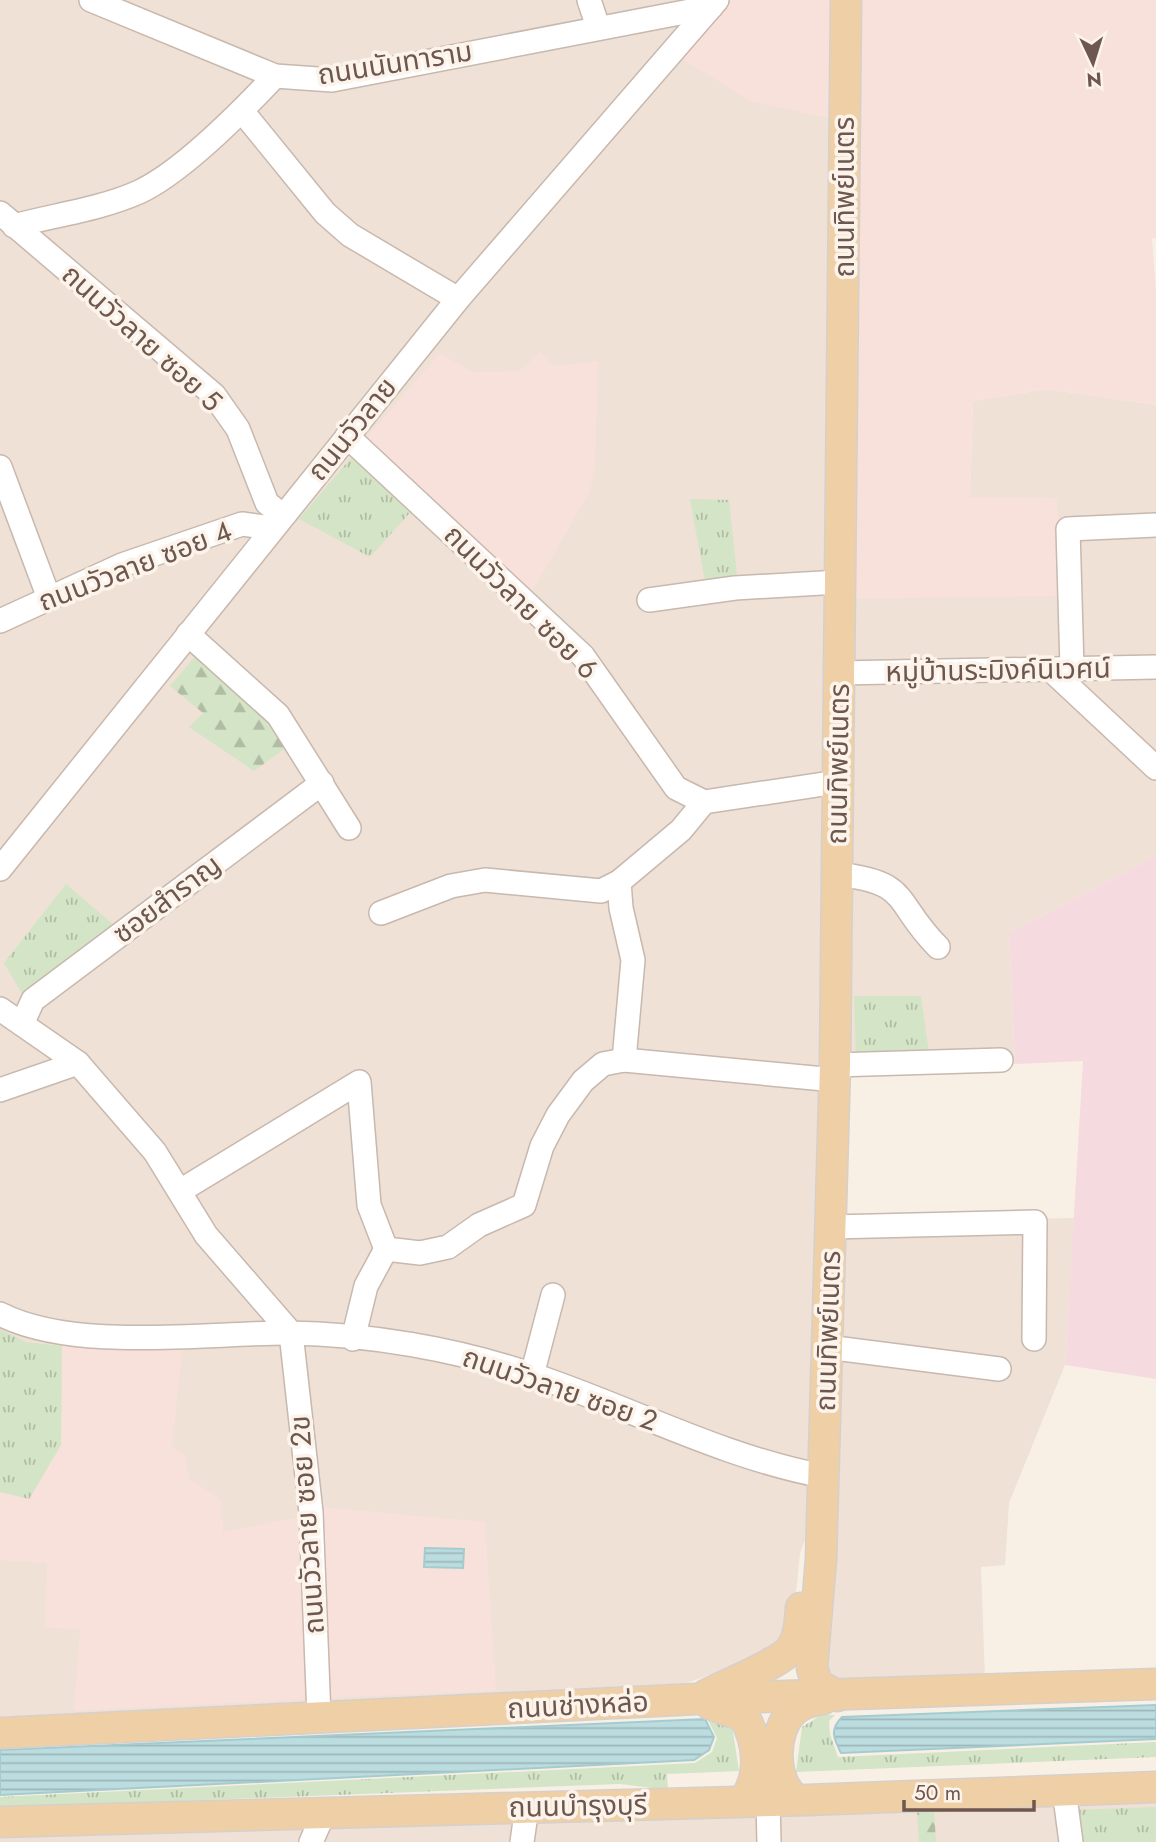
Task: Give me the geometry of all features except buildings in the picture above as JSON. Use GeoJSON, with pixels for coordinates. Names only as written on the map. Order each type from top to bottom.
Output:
{"type":"FeatureCollection","features":[{"type":"Feature","properties":{"kind":"main road","name":"ถนนทิพย์เนตร"},"geometry":{"type":"LineString","coordinates":[[837,1696],[817,1684],[812,1668],[821,1528],[835,1073],[846,0]]}},
{"type":"Feature","properties":{"kind":"main road","name":"ถนนทิพย์เนตร"},"geometry":{"type":"LineString","coordinates":[[696,1699],[780,1659],[790,1650],[799,1633],[806,1559],[821,1528]]}},
{"type":"Feature","properties":{"kind":"main road","name":"ถนนช่างหล่อ"},"geometry":{"type":"LineString","coordinates":[[0,1733],[696,1699],[1156,1684]]}},
{"type":"Feature","properties":{"kind":"main road"},"geometry":{"type":"LineString","coordinates":[[696,1699],[744,1716],[753,1733],[757,1776],[755,1785],[770,1801],[789,1795],[779,1775],[779,1748],[783,1729],[791,1713],[807,1701],[837,1696]]}},
{"type":"Feature","properties":{"kind":"main road","name":"ถนนบำรุงบุรี"},"geometry":{"type":"LineString","coordinates":[[0,1822],[770,1801],[1156,1787]]}},
{"type":"Feature","properties":{"kind":"street","name":"ถนนนันทาราม"},"geometry":{"type":"LineString","coordinates":[[93,0],[275,76],[332,80],[598,27],[652,8],[714,3]]}},
{"type":"Feature","properties":{"kind":"street"},"geometry":{"type":"LineString","coordinates":[[589,0],[598,27]]}},
{"type":"Feature","properties":{"kind":"street","name":"ถนนวัวลาย"},"geometry":{"type":"LineString","coordinates":[[0,869],[458,299],[714,3]]}},
{"type":"Feature","properties":{"kind":"street"},"geometry":{"type":"LineString","coordinates":[[7,219],[139,192],[159,181],[242,111],[275,76]]}},
{"type":"Feature","properties":{"kind":"street"},"geometry":{"type":"LineString","coordinates":[[242,111],[326,213],[350,235],[458,299]]}},
{"type":"Feature","properties":{"kind":"street","name":"ถนนวัวลาย ซอย 5"},"geometry":{"type":"LineString","coordinates":[[7,219],[215,395],[238,429],[277,522]]}},
{"type":"Feature","properties":{"kind":"street","name":"ถนนวัวลาย ซอย 6"},"geometry":{"type":"LineString","coordinates":[[347,436],[583,656],[676,788],[704,802]]}},
{"type":"Feature","properties":{"kind":"street"},"geometry":{"type":"LineString","coordinates":[[0,467],[49,598]]}},
{"type":"Feature","properties":{"kind":"street","name":"ถนนวัวลาย ซอย 4"},"geometry":{"type":"LineString","coordinates":[[0,621],[122,565],[242,524],[277,522]]}},
{"type":"Feature","properties":{"kind":"street"},"geometry":{"type":"LineString","coordinates":[[1156,525],[1068,529],[1061,668],[1156,768]]}},
{"type":"Feature","properties":{"kind":"street"},"geometry":{"type":"LineString","coordinates":[[649,600],[735,588],[839,582]]}},
{"type":"Feature","properties":{"kind":"street"},"geometry":{"type":"LineString","coordinates":[[188,634],[278,715],[349,828]]}},
{"type":"Feature","properties":{"kind":"street","name":"หมู่บ้านระมิงค์นิเวศน์"},"geometry":{"type":"LineString","coordinates":[[839,673],[1156,667]]}},
{"type":"Feature","properties":{"kind":"street"},"geometry":{"type":"LineString","coordinates":[[381,913],[451,886],[485,880],[601,891],[619,882],[681,830],[704,802],[837,782]]}},
{"type":"Feature","properties":{"kind":"street","name":"ซอยสำราญ"},"geometry":{"type":"LineString","coordinates":[[22,1024],[33,1000],[322,783]]}},
{"type":"Feature","properties":{"kind":"street"},"geometry":{"type":"LineString","coordinates":[[836,874],[867,877],[890,887],[904,899],[922,930],[938,947]]}},
{"type":"Feature","properties":{"kind":"street"},"geometry":{"type":"LineString","coordinates":[[614,1062],[633,960],[621,908],[619,882]]}},
{"type":"Feature","properties":{"kind":"street"},"geometry":{"type":"LineString","coordinates":[[0,1009],[78,1063],[155,1152],[206,1236],[291,1334]]}},
{"type":"Feature","properties":{"kind":"street"},"geometry":{"type":"LineString","coordinates":[[386,1249],[420,1253],[447,1247],[480,1225],[524,1205],[542,1146],[558,1115],[583,1081],[614,1062],[835,1073],[1001,1060]]}},
{"type":"Feature","properties":{"kind":"street"},"geometry":{"type":"LineString","coordinates":[[0,1090],[78,1063]]}},
{"type":"Feature","properties":{"kind":"street"},"geometry":{"type":"LineString","coordinates":[[180,1191],[359,1082],[369,1205],[375,1227],[386,1249]]}},
{"type":"Feature","properties":{"kind":"street"},"geometry":{"type":"LineString","coordinates":[[831,1227],[1035,1222],[1034,1339]]}},
{"type":"Feature","properties":{"kind":"street"},"geometry":{"type":"LineString","coordinates":[[352,1339],[366,1286],[386,1249]]}},
{"type":"Feature","properties":{"kind":"street"},"geometry":{"type":"LineString","coordinates":[[532,1374],[553,1295]]}},
{"type":"Feature","properties":{"kind":"street","name":"ถนนวัวลาย ซอย 2"},"geometry":{"type":"LineString","coordinates":[[0,1314],[33,1327],[81,1336],[291,1334],[450,1352],[532,1374],[752,1458],[823,1476]]}},
{"type":"Feature","properties":{"kind":"street","name":"ถนนวัวลาย ซอย 2ข"},"geometry":{"type":"LineString","coordinates":[[291,1334],[311,1512],[319,1717]]}},
{"type":"Feature","properties":{"kind":"street"},"geometry":{"type":"LineString","coordinates":[[827,1347],[999,1369]]}},
{"type":"Feature","properties":{"kind":"street"},"geometry":{"type":"LineString","coordinates":[[1064,1790],[1071,1842]]}},
{"type":"Feature","properties":{"kind":"street"},"geometry":{"type":"LineString","coordinates":[[769,1842],[770,1801]]}},
{"type":"Feature","properties":{"kind":"street"},"geometry":{"type":"LineString","coordinates":[[522,1842],[527,1807]]}},
{"type":"Feature","properties":{"kind":"street"},"geometry":{"type":"LineString","coordinates":[[311,1842],[324,1812]]}},
{"type":"Feature","properties":{"kind":"shaded area"},"geometry":{"type":"Polygon","coordinates":[[[0,0],[711,0],[0,861],[0,0]]]}},
{"type":"Feature","properties":{"kind":"shaded area"},"geometry":{"type":"Polygon","coordinates":[[[723,0],[837,0],[836,120],[750,101],[675,54],[723,0]]]}},
{"type":"Feature","properties":{"kind":"shaded area"},"geometry":{"type":"Polygon","coordinates":[[[855,0],[1156,0],[1156,238],[1152,239],[1156,291],[1156,405],[1047,389],[973,401],[970,497],[1057,498],[1061,596],[849,599],[855,0]]]}},
{"type":"Feature","properties":{"kind":"shaded area"},"geometry":{"type":"Polygon","coordinates":[[[675,54],[836,120],[813,1520],[800,1553],[792,1631],[783,1649],[670,1689],[0,1726],[0,871],[675,54]]]}},
{"type":"Feature","properties":{"kind":"shaded area"},"geometry":{"type":"Polygon","coordinates":[[[540,352],[554,366],[598,361],[595,469],[590,491],[529,597],[363,442],[440,353],[472,372],[519,371],[540,352]]]}},
{"type":"Feature","properties":{"kind":"shaded area"},"geometry":{"type":"Polygon","coordinates":[[[1047,389],[1156,405],[1156,856],[1009,933],[1015,1064],[846,1071],[849,599],[970,498],[973,401],[1047,389]]]}},
{"type":"Feature","properties":{"kind":"shaded area"},"geometry":{"type":"Polygon","coordinates":[[[1156,856],[1156,1379],[1065,1365],[1083,1061],[1015,1064],[1009,933],[1156,856]]]}},
{"type":"Feature","properties":{"kind":"shaded area"},"geometry":{"type":"Polygon","coordinates":[[[1074,1218],[1065,1365],[1009,1503],[1005,1565],[981,1567],[985,1679],[838,1686],[825,1672],[842,1222],[1074,1218]]]}},
{"type":"Feature","properties":{"kind":"shaded area"},"geometry":{"type":"Polygon","coordinates":[[[62,1346],[182,1350],[172,1448],[185,1455],[189,1479],[221,1499],[223,1532],[306,1516],[312,1699],[74,1711],[80,1630],[45,1627],[47,1563],[0,1560],[0,1492],[30,1499],[61,1445],[62,1346]]]}},
{"type":"Feature","properties":{"kind":"shaded area"},"geometry":{"type":"Polygon","coordinates":[[[321,1507],[485,1522],[496,1691],[323,1698],[321,1507]]]}},
{"type":"Feature","properties":{"kind":"shaded area"},"geometry":{"type":"Polygon","coordinates":[[[1156,1795],[1156,1842],[0,1842],[0,1828],[1156,1795]]]}},
{"type":"Feature","properties":{"kind":"green space"},"geometry":{"type":"Polygon","coordinates":[[[356,452],[416,506],[370,557],[299,519],[356,452]]]}},
{"type":"Feature","properties":{"kind":"green space"},"geometry":{"type":"Polygon","coordinates":[[[690,499],[729,500],[738,584],[706,587],[690,499]]]}},
{"type":"Feature","properties":{"kind":"green space"},"geometry":{"type":"Polygon","coordinates":[[[198,653],[268,716],[287,747],[254,771],[189,727],[203,713],[170,686],[198,653]]]}},
{"type":"Feature","properties":{"kind":"green space"},"geometry":{"type":"Polygon","coordinates":[[[66,884],[115,926],[24,997],[4,963],[66,884]]]}},
{"type":"Feature","properties":{"kind":"green space"},"geometry":{"type":"Polygon","coordinates":[[[854,996],[921,996],[930,1060],[856,1062],[854,996]]]}},
{"type":"Feature","properties":{"kind":"green space"},"geometry":{"type":"Polygon","coordinates":[[[0,1329],[26,1342],[62,1346],[61,1445],[29,1499],[0,1492],[0,1329]]]}},
{"type":"Feature","properties":{"kind":"green space"},"geometry":{"type":"Polygon","coordinates":[[[821,1715],[835,1715],[829,1721],[830,1734],[838,1757],[1156,1742],[1156,1757],[796,1772],[802,1727],[821,1715]]]}},
{"type":"Feature","properties":{"kind":"green space"},"geometry":{"type":"Polygon","coordinates":[[[706,1716],[732,1725],[739,1771],[667,1774],[668,1790],[620,1784],[0,1808],[0,1797],[695,1763],[712,1752],[717,1738],[706,1716]]]}},
{"type":"Feature","properties":{"kind":"green space"},"geometry":{"type":"Polygon","coordinates":[[[1156,1807],[1156,1842],[1075,1842],[1071,1810],[1156,1807]]]}},
{"type":"Feature","properties":{"kind":"green space"},"geometry":{"type":"Polygon","coordinates":[[[917,1811],[934,1811],[936,1842],[919,1842],[917,1811]]]}},
{"type":"Feature","properties":{"kind":"water"},"geometry":{"type":"Polygon","coordinates":[[[425,1548],[464,1549],[463,1568],[424,1567],[425,1548]]]}},
{"type":"Feature","properties":{"kind":"water"},"geometry":{"type":"Polygon","coordinates":[[[1156,1705],[1156,1739],[841,1753],[834,1735],[835,1726],[842,1717],[1156,1705]]]}},
{"type":"Feature","properties":{"kind":"water"},"geometry":{"type":"Polygon","coordinates":[[[705,1719],[714,1737],[709,1750],[694,1760],[0,1795],[0,1750],[705,1719]]]}}]}
